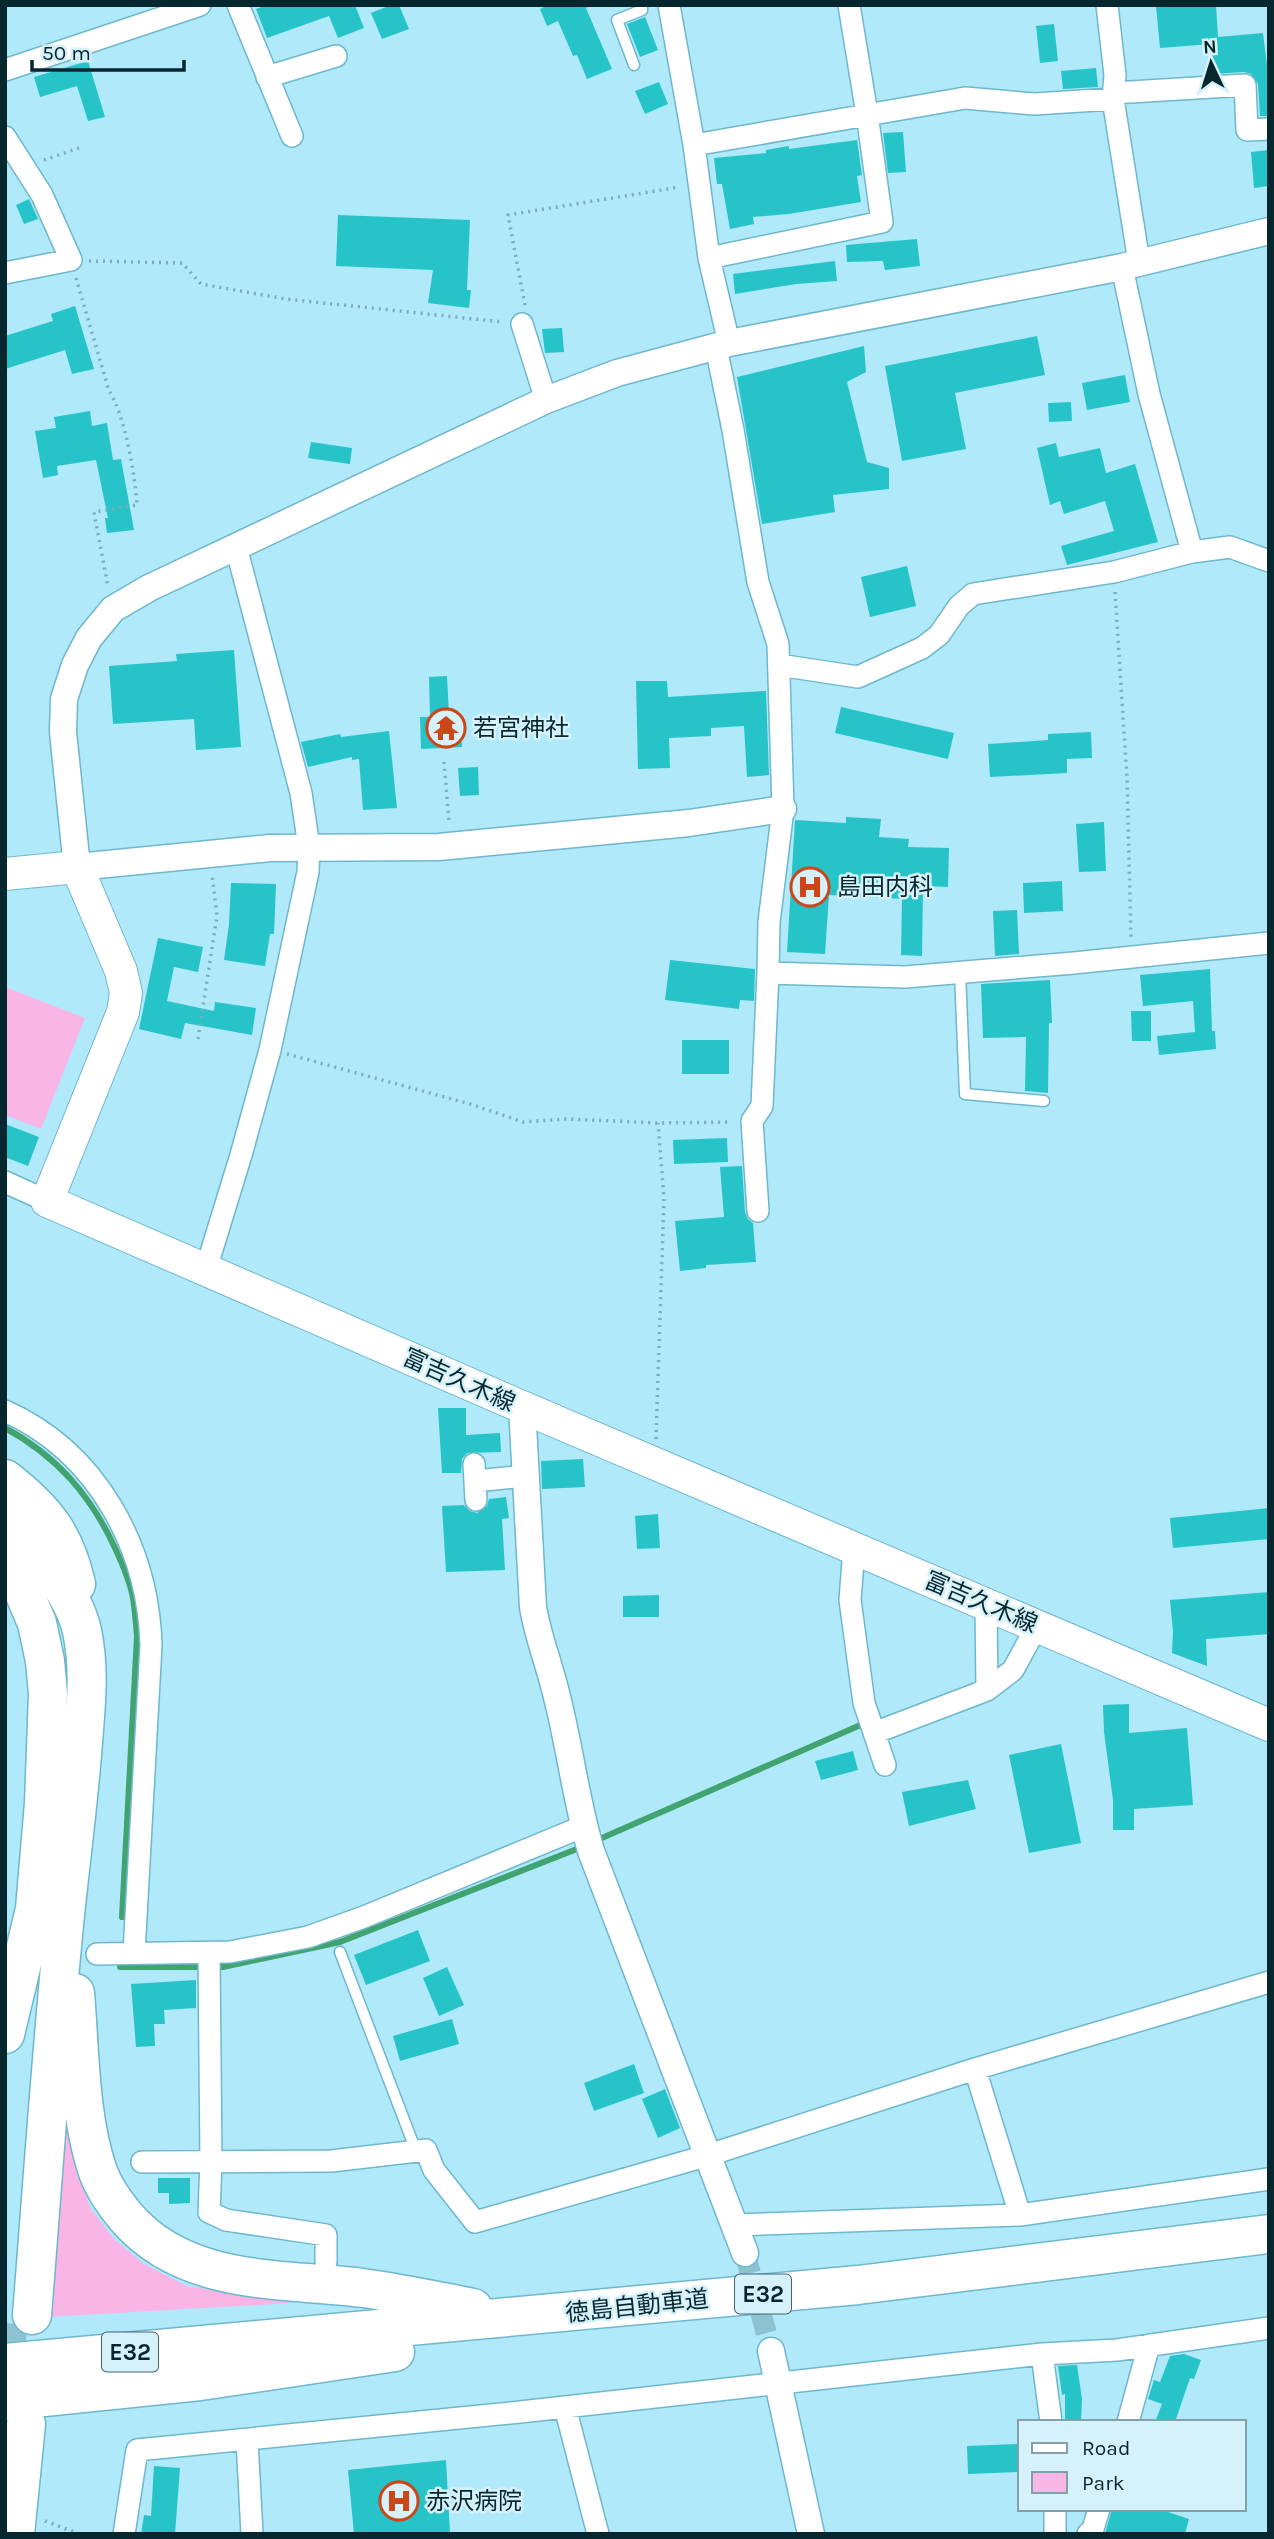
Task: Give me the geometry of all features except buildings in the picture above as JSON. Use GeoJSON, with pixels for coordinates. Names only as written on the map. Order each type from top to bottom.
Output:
{"type":"FeatureCollection","features":[{"type":"Feature","properties":{"kind":"highway"},"geometry":{"type":"LineString","coordinates":[[5,1479],[25,1494],[54,1525],[71,1563],[78,1591],[88,1673],[78,1806],[51,1905],[5,2034]]}},
{"type":"Feature","properties":{"kind":"highway"},"geometry":{"type":"LineString","coordinates":[[5,1519],[30,1542],[47,1564],[66,1595],[81,1628]]}},
{"type":"Feature","properties":{"kind":"highway"},"geometry":{"type":"LineString","coordinates":[[5,1556],[11,1562],[37,1623],[45,1661],[48,1694],[44,1803],[51,1905],[54,2029],[15,2327]]}},
{"type":"Feature","properties":{"kind":"highway"},"geometry":{"type":"LineString","coordinates":[[5,1614],[35,1662],[48,1694]]}},
{"type":"Feature","properties":{"kind":"highway"},"geometry":{"type":"LineString","coordinates":[[51,1905],[88,2136],[99,2174],[117,2206],[142,2235],[173,2255],[205,2269],[239,2276],[366,2289],[522,2317]]}},
{"type":"Feature","properties":{"kind":"highway","name":"徳島自動車道"},"geometry":{"type":"LineString","coordinates":[[5,2363],[858,2285],[1269,2234]]}},
{"type":"Feature","properties":{"kind":"highway"},"geometry":{"type":"LineString","coordinates":[[26,2526],[16,2412],[200,2381],[858,2285]]}},
{"type":"Feature","properties":{"kind":"highway","name":"徳島自動車道"},"geometry":{"type":"LineString","coordinates":[[15,2327],[256,2340]]}},
{"type":"Feature","properties":{"kind":"main road"},"geometry":{"type":"LineString","coordinates":[[5,874],[77,867],[121,971],[126,993],[123,1012],[47,1201]]}},
{"type":"Feature","properties":{"kind":"main road","name":"富吉久木線"},"geometry":{"type":"LineString","coordinates":[[47,1201],[522,1407],[1269,1725]]}},
{"type":"Feature","properties":{"kind":"street"},"geometry":{"type":"LineString","coordinates":[[5,70],[200,5]]}},
{"type":"Feature","properties":{"kind":"street"},"geometry":{"type":"LineString","coordinates":[[238,5],[292,136]]}},
{"type":"Feature","properties":{"kind":"street"},"geometry":{"type":"LineString","coordinates":[[669,5],[694,145],[733,430],[758,582],[778,644],[783,809],[769,922],[762,1106],[751,1121],[758,1211]]}},
{"type":"Feature","properties":{"kind":"street"},"geometry":{"type":"LineString","coordinates":[[709,258],[882,222],[849,5]]}},
{"type":"Feature","properties":{"kind":"street"},"geometry":{"type":"LineString","coordinates":[[1107,5],[1113,48],[1114,96],[1130,264],[1149,394],[1192,552]]}},
{"type":"Feature","properties":{"kind":"street"},"geometry":{"type":"LineString","coordinates":[[267,77],[336,56]]}},
{"type":"Feature","properties":{"kind":"street"},"geometry":{"type":"LineString","coordinates":[[694,145],[965,98],[1034,104],[1245,85],[1247,130],[1269,129]]}},
{"type":"Feature","properties":{"kind":"street"},"geometry":{"type":"LineString","coordinates":[[5,137],[42,195],[71,260],[5,273]]}},
{"type":"Feature","properties":{"kind":"street"},"geometry":{"type":"LineString","coordinates":[[783,809],[689,823],[451,846],[309,847],[77,867],[63,732],[64,699],[75,665],[89,638],[113,609],[149,588],[546,400],[617,373],[722,345],[1130,264],[1269,231]]}},
{"type":"Feature","properties":{"kind":"street"},"geometry":{"type":"LineString","coordinates":[[522,324],[546,400]]}},
{"type":"Feature","properties":{"kind":"street"},"geometry":{"type":"LineString","coordinates":[[205,1269],[241,1155],[270,1049],[308,872],[309,847],[301,793],[236,547]]}},
{"type":"Feature","properties":{"kind":"street"},"geometry":{"type":"LineString","coordinates":[[779,665],[858,677],[922,648],[939,635],[958,606],[973,594],[1114,572],[1192,552],[1230,547],[1269,561]]}},
{"type":"Feature","properties":{"kind":"street"},"geometry":{"type":"LineString","coordinates":[[768,973],[905,977],[1269,943]]}},
{"type":"Feature","properties":{"kind":"street"},"geometry":{"type":"LineString","coordinates":[[5,1182],[47,1201]]}},
{"type":"Feature","properties":{"kind":"street"},"geometry":{"type":"LineString","coordinates":[[522,1407],[533,1607],[537,1632],[557,1696],[587,1838],[745,2253]]}},
{"type":"Feature","properties":{"kind":"street"},"geometry":{"type":"LineString","coordinates":[[5,1411],[64,1448],[96,1483],[128,1537],[143,1581],[148,1603],[151,1645],[134,1952]]}},
{"type":"Feature","properties":{"kind":"street"},"geometry":{"type":"LineString","coordinates":[[475,1482],[525,1476]]}},
{"type":"Feature","properties":{"kind":"street"},"geometry":{"type":"LineString","coordinates":[[853,1548],[850,1600],[864,1703],[885,1765]]}},
{"type":"Feature","properties":{"kind":"street"},"geometry":{"type":"LineString","coordinates":[[986,1605],[987,1690]]}},
{"type":"Feature","properties":{"kind":"street"},"geometry":{"type":"LineString","coordinates":[[874,1733],[987,1690],[1013,1670],[1038,1626]]}},
{"type":"Feature","properties":{"kind":"street"},"geometry":{"type":"LineString","coordinates":[[97,1954],[134,1952],[209,1964],[230,1952],[308,1937],[587,1838]]}},
{"type":"Feature","properties":{"kind":"street"},"geometry":{"type":"LineString","coordinates":[[209,1964],[209,2212],[226,2220],[326,2235],[326,2262]]}},
{"type":"Feature","properties":{"kind":"street"},"geometry":{"type":"LineString","coordinates":[[142,2162],[331,2161],[426,2150],[434,2170],[475,2222],[709,2155],[975,2069],[1269,1982]]}},
{"type":"Feature","properties":{"kind":"street"},"geometry":{"type":"LineString","coordinates":[[975,2069],[1020,2215]]}},
{"type":"Feature","properties":{"kind":"street"},"geometry":{"type":"LineString","coordinates":[[735,2225],[1020,2215],[1269,2179]]}},
{"type":"Feature","properties":{"kind":"street"},"geometry":{"type":"LineString","coordinates":[[124,2534],[137,2450],[565,2407],[1042,2354],[1117,2350],[1269,2328]]}},
{"type":"Feature","properties":{"kind":"street"},"geometry":{"type":"LineString","coordinates":[[1129,2420],[1149,2345]]}},
{"type":"Feature","properties":{"kind":"street"},"geometry":{"type":"LineString","coordinates":[[771,2351],[811,2534]]}},
{"type":"Feature","properties":{"kind":"street"},"geometry":{"type":"LineString","coordinates":[[1042,2354],[1051,2420]]}},
{"type":"Feature","properties":{"kind":"street"},"geometry":{"type":"LineString","coordinates":[[565,2407],[598,2534]]}},
{"type":"Feature","properties":{"kind":"street"},"geometry":{"type":"LineString","coordinates":[[247,2440],[252,2534]]}},
{"type":"Feature","properties":{"kind":"street"},"geometry":{"type":"LineString","coordinates":[[1055,2511],[1055,2534]]}},
{"type":"Feature","properties":{"kind":"street"},"geometry":{"type":"LineString","coordinates":[[1088,2534],[1093,2529],[1098,2511]]}},
{"type":"Feature","properties":{"kind":"lane"},"geometry":{"type":"LineString","coordinates":[[634,65],[617,20],[642,10],[642,5]]}},
{"type":"Feature","properties":{"kind":"lane"},"geometry":{"type":"LineString","coordinates":[[960,973],[965,1094],[1044,1101]]}},
{"type":"Feature","properties":{"kind":"lane"},"geometry":{"type":"LineString","coordinates":[[340,1952],[416,2151]]}},
{"type":"Feature","properties":{"kind":"path"},"geometry":{"type":"LineString","coordinates":[[23,167],[79,148]]}},
{"type":"Feature","properties":{"kind":"path"},"geometry":{"type":"LineString","coordinates":[[113,609],[94,512],[137,505],[136,488],[117,404],[109,391],[71,260],[182,263],[201,284],[286,299],[522,324],[526,315],[508,215],[699,184]]}},
{"type":"Feature","properties":{"kind":"path"},"geometry":{"type":"LineString","coordinates":[[1114,572],[1127,778],[1131,957]]}},
{"type":"Feature","properties":{"kind":"path"},"geometry":{"type":"LineString","coordinates":[[444,762],[451,846]]}},
{"type":"Feature","properties":{"kind":"path"},"geometry":{"type":"LineString","coordinates":[[198,1039],[217,916],[210,854]]}},
{"type":"Feature","properties":{"kind":"path"},"geometry":{"type":"LineString","coordinates":[[270,1049],[470,1104],[523,1122],[566,1119],[658,1123],[751,1121]]}},
{"type":"Feature","properties":{"kind":"path"},"geometry":{"type":"LineString","coordinates":[[655,1464],[664,1198],[658,1123]]}},
{"type":"Feature","properties":{"kind":"path"},"geometry":{"type":"LineString","coordinates":[[26,2526],[79,2534]]}},
{"type":"Feature","properties":{"kind":"green space"},"geometry":{"type":"Polygon","coordinates":[[[5,987],[85,1018],[41,1129],[5,1115],[5,987]]]}},
{"type":"Feature","properties":{"kind":"green space"},"geometry":{"type":"Polygon","coordinates":[[[62,2132],[69,2132],[76,2171],[91,2209],[115,2240],[144,2264],[187,2286],[292,2303],[47,2317],[62,2132]]]}},
{"type":"Feature","properties":{"kind":"waterway"},"geometry":{"type":"LineString","coordinates":[[5,1428],[41,1451],[83,1495],[106,1529],[132,1592],[137,1636],[122,1917]]}},
{"type":"Feature","properties":{"kind":"waterway"},"geometry":{"type":"LineString","coordinates":[[595,1841],[865,1723]]}},
{"type":"Feature","properties":{"kind":"waterway"},"geometry":{"type":"LineString","coordinates":[[120,1962],[120,1967],[223,1967],[340,1942],[582,1847]]}},
{"type":"Feature","properties":{"kind":"tunnel"},"geometry":{"type":"LineString","coordinates":[[745,2253],[771,2351]]}},
{"type":"Feature","properties":{"kind":"tunnel"},"geometry":{"type":"LineString","coordinates":[[5,2361],[9,2317]]}},
{"type":"Feature","properties":{"kind":"place","name":"若宮神社"},"geometry":{"type":"Point","coordinates":[446,728]}},
{"type":"Feature","properties":{"kind":"place","name":"島田内科"},"geometry":{"type":"Point","coordinates":[810,887]}},
{"type":"Feature","properties":{"kind":"place","name":"赤沢病院"},"geometry":{"type":"Point","coordinates":[399,2501]}}]}
